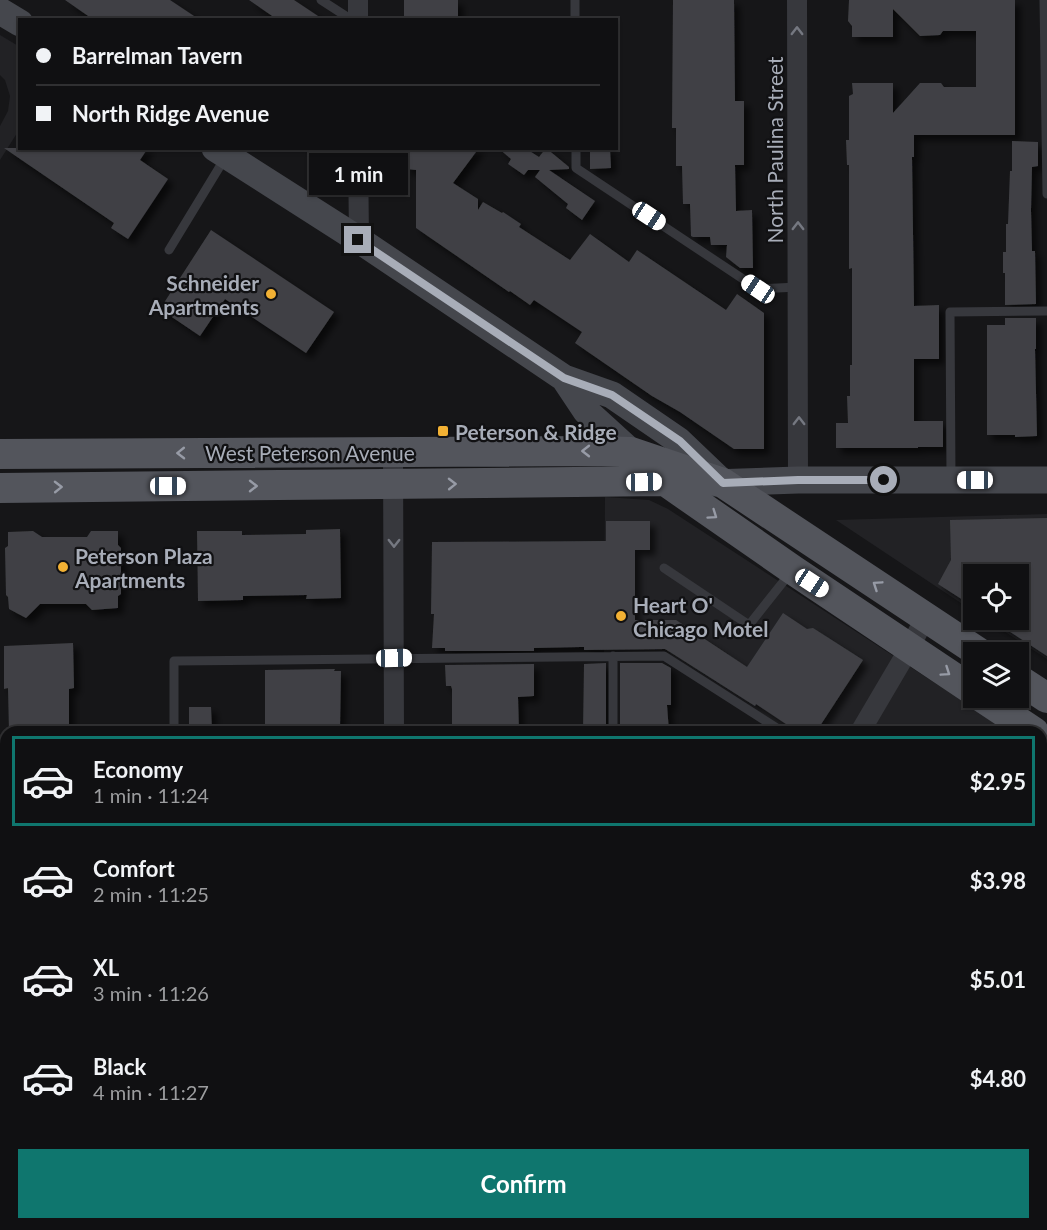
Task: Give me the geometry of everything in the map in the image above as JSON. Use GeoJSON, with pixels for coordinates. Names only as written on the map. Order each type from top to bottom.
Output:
{"type":"FeatureCollection","features":[{"type":"Feature","properties":{"kind":"main road"},"geometry":{"type":"LineString","coordinates":[[0,11],[18,22]]}},
{"type":"Feature","properties":{"kind":"main road"},"geometry":{"type":"LineString","coordinates":[[221,152],[358,240],[564,378],[612,395],[680,441],[723,483],[963,642]]}},
{"type":"Feature","properties":{"kind":"main road"},"geometry":{"type":"LineString","coordinates":[[564,378],[586,411],[664,481],[963,683]]}},
{"type":"Feature","properties":{"kind":"main road","name":"West Peterson Avenue"},"geometry":{"type":"LineString","coordinates":[[0,454],[631,452],[723,483]]}},
{"type":"Feature","properties":{"kind":"main road","name":"West Peterson Avenue"},"geometry":{"type":"LineString","coordinates":[[0,488],[664,481],[723,483],[798,480],[1047,480]]}},
{"type":"Feature","properties":{"kind":"main road"},"geometry":{"type":"LineString","coordinates":[[1029,687],[1047,698]]}},
{"type":"Feature","properties":{"kind":"main road"},"geometry":{"type":"LineString","coordinates":[[997,708],[1022,726]]}},
{"type":"Feature","properties":{"kind":"street"},"geometry":{"type":"LineString","coordinates":[[358,0],[358,18]]}},
{"type":"Feature","properties":{"kind":"street","name":"North Paulina Street"},"geometry":{"type":"LineString","coordinates":[[797,0],[798,480]]}},
{"type":"Feature","properties":{"kind":"street"},"geometry":{"type":"LineString","coordinates":[[358,150],[358,240]]}},
{"type":"Feature","properties":{"kind":"street"},"geometry":{"type":"LineString","coordinates":[[393,451],[394,726]]}},
{"type":"Feature","properties":{"kind":"street"},"geometry":{"type":"LineString","coordinates":[[864,726],[926,618]]}},
{"type":"Feature","properties":{"kind":"lane"},"geometry":{"type":"LineString","coordinates":[[321,0],[349,18]]}},
{"type":"Feature","properties":{"kind":"lane"},"geometry":{"type":"LineString","coordinates":[[575,0],[575,18]]}},
{"type":"Feature","properties":{"kind":"lane"},"geometry":{"type":"LineString","coordinates":[[1044,0],[1047,194]]}},
{"type":"Feature","properties":{"kind":"lane"},"geometry":{"type":"LineString","coordinates":[[576,150],[576,168],[758,289],[798,287]]}},
{"type":"Feature","properties":{"kind":"lane"},"geometry":{"type":"LineString","coordinates":[[169,250],[221,152]]}},
{"type":"Feature","properties":{"kind":"lane"},"geometry":{"type":"LineString","coordinates":[[951,480],[950,312],[1047,311]]}},
{"type":"Feature","properties":{"kind":"lane"},"geometry":{"type":"LineString","coordinates":[[664,568],[749,626],[793,570]]}},
{"type":"Feature","properties":{"kind":"lane"},"geometry":{"type":"LineString","coordinates":[[613,656],[613,726]]}},
{"type":"Feature","properties":{"kind":"lane"},"geometry":{"type":"LineString","coordinates":[[174,726],[174,661],[613,656],[664,656],[774,726]]}},
{"type":"Feature","properties":{"kind":"shaded area"},"geometry":{"type":"Polygon","coordinates":[[[0,35],[18,46],[18,132],[0,160],[0,126],[8,111],[10,96],[5,80],[0,75],[0,35]]]}},
{"type":"Feature","properties":{"kind":"shaded area"},"geometry":{"type":"Polygon","coordinates":[[[605,497],[649,500],[668,509],[963,701],[963,708],[973,708],[1001,726],[774,726],[664,656],[604,656],[605,497]]]}},
{"type":"Feature","properties":{"kind":"shaded area"},"geometry":{"type":"Polygon","coordinates":[[[1047,514],[1047,659],[1029,647],[1029,642],[1021,642],[1002,630],[1029,630],[1029,564],[963,564],[963,604],[836,520],[1047,514]]]}},
{"type":"Feature","properties":{"kind":"building"},"geometry":{"type":"Polygon","coordinates":[[[65,0],[170,0],[197,18],[91,18],[65,0]]]}},
{"type":"Feature","properties":{"kind":"building"},"geometry":{"type":"Polygon","coordinates":[[[249,0],[294,0],[321,18],[275,18],[249,0]]]}},
{"type":"Feature","properties":{"kind":"building"},"geometry":{"type":"Polygon","coordinates":[[[404,0],[458,0],[458,18],[404,18],[404,0]]]}},
{"type":"Feature","properties":{"kind":"building"},"geometry":{"type":"Polygon","coordinates":[[[673,0],[734,0],[735,101],[744,101],[744,165],[735,165],[736,211],[752,210],[753,268],[740,268],[726,257],[727,245],[711,245],[710,237],[691,236],[690,204],[683,204],[682,166],[676,166],[676,128],[672,128],[673,0]]]}},
{"type":"Feature","properties":{"kind":"building"},"geometry":{"type":"Polygon","coordinates":[[[849,0],[1015,0],[1015,135],[914,135],[914,157],[912,157],[914,306],[939,305],[939,359],[914,359],[914,421],[943,421],[943,447],[836,448],[836,423],[848,423],[847,396],[850,396],[850,365],[852,365],[852,268],[849,269],[849,165],[847,165],[846,140],[849,140],[849,96],[853,94],[852,83],[893,83],[893,113],[920,83],[941,83],[944,87],[976,87],[976,31],[943,31],[940,35],[920,36],[893,9],[893,37],[852,37],[852,26],[848,21],[849,0]]]}},
{"type":"Feature","properties":{"kind":"building"},"geometry":{"type":"Polygon","coordinates":[[[1012,141],[1038,142],[1038,166],[1032,167],[1031,210],[1032,251],[1035,251],[1036,304],[1005,305],[1003,252],[1006,252],[1012,141]]]}},
{"type":"Feature","properties":{"kind":"building"},"geometry":{"type":"Polygon","coordinates":[[[4,148],[18,148],[18,150],[147,150],[140,160],[168,179],[128,239],[111,228],[114,223],[4,148]]]}},
{"type":"Feature","properties":{"kind":"building"},"geometry":{"type":"Polygon","coordinates":[[[406,150],[478,150],[453,183],[478,199],[478,210],[483,202],[503,212],[521,224],[519,227],[570,260],[590,234],[629,262],[637,250],[726,310],[737,294],[764,313],[764,449],[734,449],[575,343],[582,332],[534,300],[530,305],[509,292],[416,228],[416,170],[406,169],[406,150]]]}},
{"type":"Feature","properties":{"kind":"building"},"geometry":{"type":"Polygon","coordinates":[[[500,150],[528,150],[539,157],[544,150],[548,150],[569,167],[569,169],[549,170],[595,201],[582,220],[566,208],[568,204],[535,177],[540,170],[528,170],[524,175],[508,164],[511,159],[500,150]]]}},
{"type":"Feature","properties":{"kind":"building"},"geometry":{"type":"Polygon","coordinates":[[[590,150],[610,150],[611,168],[590,169],[590,150]]]}},
{"type":"Feature","properties":{"kind":"building","name":"Schneider Apartments"},"geometry":{"type":"Polygon","coordinates":[[[211,230],[334,312],[306,353],[225,299],[200,336],[160,309],[211,230]]]}},
{"type":"Feature","properties":{"kind":"building"},"geometry":{"type":"Polygon","coordinates":[[[1005,318],[1036,318],[1037,436],[987,435],[987,325],[1005,325],[1005,318]]]}},
{"type":"Feature","properties":{"kind":"building"},"geometry":{"type":"Polygon","coordinates":[[[1047,518],[1047,656],[1029,642],[1007,630],[1029,630],[1029,564],[963,564],[963,600],[938,584],[951,560],[950,520],[1047,518]]]}},
{"type":"Feature","properties":{"kind":"building"},"geometry":{"type":"Polygon","coordinates":[[[606,521],[650,521],[650,550],[635,550],[635,620],[676,620],[747,667],[783,613],[807,629],[813,628],[863,660],[820,726],[789,726],[665,649],[584,650],[584,647],[581,647],[534,648],[534,651],[445,651],[445,648],[432,648],[434,614],[431,614],[432,542],[606,541],[606,521]]]}},
{"type":"Feature","properties":{"kind":"building"},"geometry":{"type":"Polygon","coordinates":[[[340,529],[341,598],[306,599],[307,595],[243,596],[243,600],[198,601],[197,531],[242,531],[242,535],[306,534],[306,530],[340,529]]]}},
{"type":"Feature","properties":{"kind":"building","name":"Peterson Plaza Apartments"},"geometry":{"type":"Polygon","coordinates":[[[33,531],[42,537],[87,537],[91,531],[118,531],[118,545],[121,548],[121,594],[118,596],[118,608],[92,610],[86,604],[40,604],[26,618],[9,609],[6,595],[5,548],[8,546],[8,532],[33,531]]]}},
{"type":"Feature","properties":{"kind":"building"},"geometry":{"type":"Polygon","coordinates":[[[73,643],[74,688],[69,689],[69,726],[9,726],[8,688],[4,689],[4,646],[73,643]]]}},
{"type":"Feature","properties":{"kind":"building"},"geometry":{"type":"Polygon","coordinates":[[[606,663],[606,726],[583,726],[584,664],[606,663]]]}},
{"type":"Feature","properties":{"kind":"building"},"geometry":{"type":"Polygon","coordinates":[[[620,663],[662,663],[671,668],[671,705],[667,705],[669,726],[620,726],[620,663]]]}},
{"type":"Feature","properties":{"kind":"building"},"geometry":{"type":"Polygon","coordinates":[[[534,664],[534,696],[518,697],[519,726],[452,726],[452,689],[451,686],[446,686],[445,665],[534,664]]]}},
{"type":"Feature","properties":{"kind":"building"},"geometry":{"type":"Polygon","coordinates":[[[335,669],[334,671],[341,671],[340,726],[265,726],[265,670],[335,669]]]}},
{"type":"Feature","properties":{"kind":"building"},"geometry":{"type":"Polygon","coordinates":[[[189,707],[211,707],[212,726],[189,726],[189,707]]]}},
{"type":"Feature","properties":{"kind":"place","name":"Schneider Apartments"},"geometry":{"type":"Point","coordinates":[271,294]}},
{"type":"Feature","properties":{"kind":"place","name":"Peterson & Ridge"},"geometry":{"type":"Point","coordinates":[443,431]}},
{"type":"Feature","properties":{"kind":"place","name":"Peterson Plaza Apartments"},"geometry":{"type":"Point","coordinates":[63,567]}},
{"type":"Feature","properties":{"kind":"place","name":"Heart O' Chicago Motel"},"geometry":{"type":"Point","coordinates":[621,616]}},
{"type":"Feature","properties":{"kind":"route"},"geometry":{"type":"LineString","coordinates":[[358,240],[564,378],[612,395],[680,441],[723,483],[884,480]]}}]}
